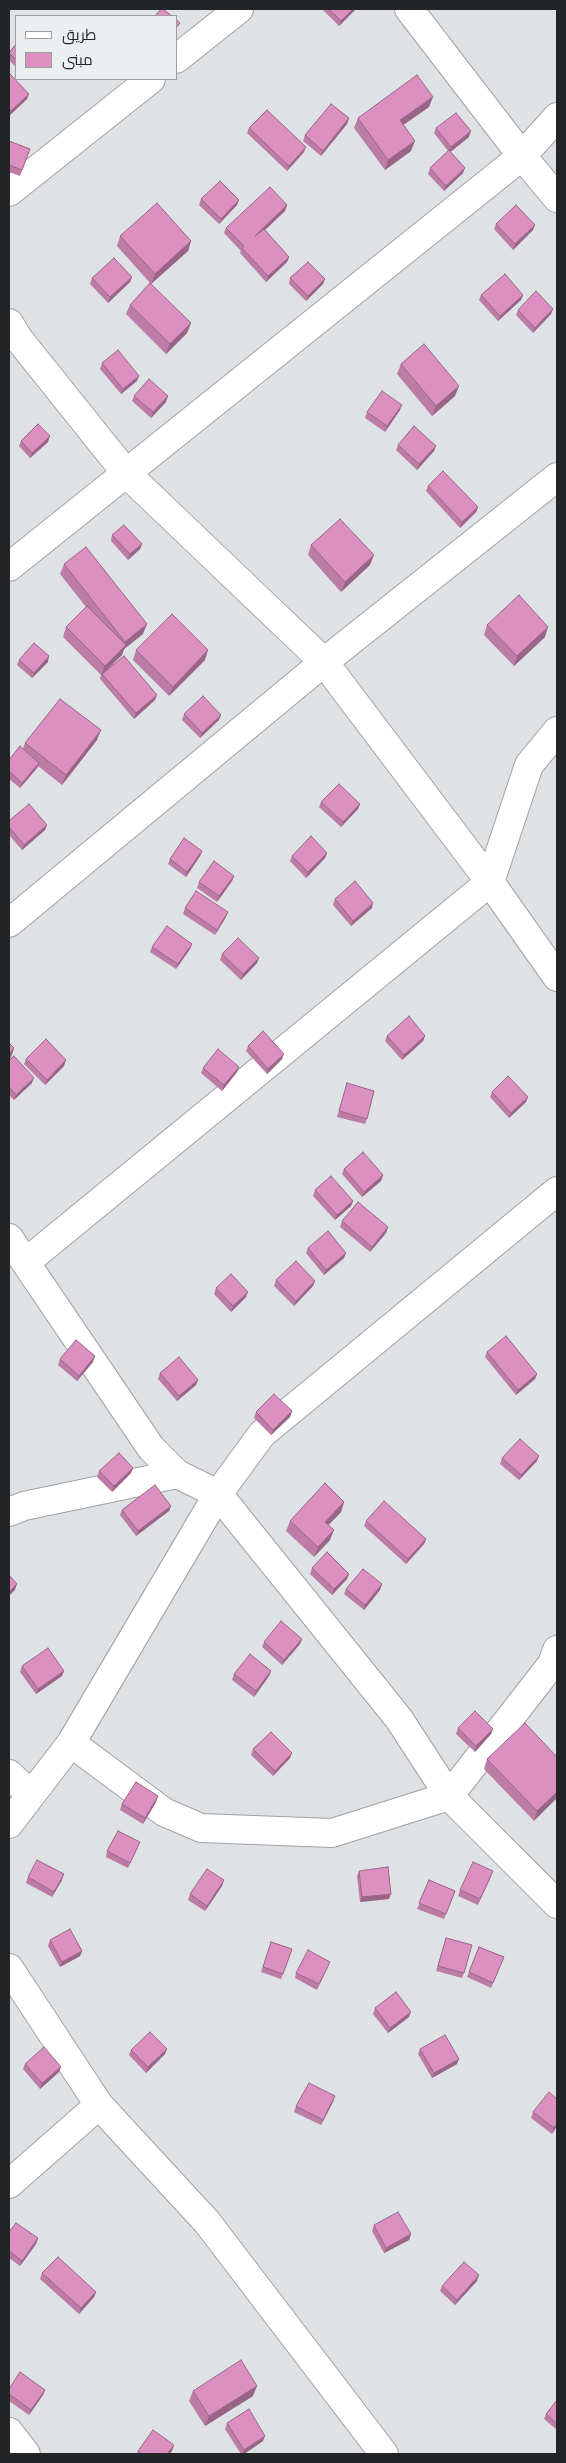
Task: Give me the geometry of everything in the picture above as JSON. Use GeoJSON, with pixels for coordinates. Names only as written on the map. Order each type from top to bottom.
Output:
{"type":"FeatureCollection","features":[{"type":"Feature","properties":{"kind":"street"},"geometry":{"type":"LineString","coordinates":[[178,57],[239,9]]}},
{"type":"Feature","properties":{"kind":"street"},"geometry":{"type":"LineString","coordinates":[[409,9],[522,156],[557,198]]}},
{"type":"Feature","properties":{"kind":"street"},"geometry":{"type":"LineString","coordinates":[[9,192],[150,80]]}},
{"type":"Feature","properties":{"kind":"street"},"geometry":{"type":"LineString","coordinates":[[9,567],[522,156],[557,117]]}},
{"type":"Feature","properties":{"kind":"street"},"geometry":{"type":"LineString","coordinates":[[9,323],[18,338],[126,473],[324,662],[490,882],[557,977]]}},
{"type":"Feature","properties":{"kind":"street"},"geometry":{"type":"LineString","coordinates":[[9,922],[324,662],[557,477]]}},
{"type":"Feature","properties":{"kind":"street"},"geometry":{"type":"LineString","coordinates":[[26,1262],[490,882],[529,766],[557,731]]}},
{"type":"Feature","properties":{"kind":"street"},"geometry":{"type":"LineString","coordinates":[[9,1824],[71,1743],[218,1494],[262,1434],[557,1191]]}},
{"type":"Feature","properties":{"kind":"street"},"geometry":{"type":"LineString","coordinates":[[9,1238],[151,1448],[177,1474],[218,1494],[399,1719],[449,1796],[557,1904]]}},
{"type":"Feature","properties":{"kind":"street"},"geometry":{"type":"LineString","coordinates":[[9,1512],[24,1506],[177,1474]]}},
{"type":"Feature","properties":{"kind":"street"},"geometry":{"type":"LineString","coordinates":[[71,1743],[164,1812],[201,1828],[332,1833],[449,1796],[552,1664],[557,1650]]}},
{"type":"Feature","properties":{"kind":"street"},"geometry":{"type":"LineString","coordinates":[[9,1774],[31,1795]]}},
{"type":"Feature","properties":{"kind":"street"},"geometry":{"type":"LineString","coordinates":[[9,1968],[100,2105],[207,2222],[384,2454]]}},
{"type":"Feature","properties":{"kind":"street"},"geometry":{"type":"LineString","coordinates":[[9,2184],[100,2105]]}},
{"type":"Feature","properties":{"kind":"street"},"geometry":{"type":"LineString","coordinates":[[9,2432],[26,2454]]}},
{"type":"Feature","properties":{"kind":"building"},"geometry":{"type":"Polygon","coordinates":[[[163,9],[171,15],[156,15],[163,9]]]}},
{"type":"Feature","properties":{"kind":"building"},"geometry":{"type":"Polygon","coordinates":[[[329,9],[353,9],[341,21],[329,9]]]}},
{"type":"Feature","properties":{"kind":"building"},"geometry":{"type":"Polygon","coordinates":[[[15,45],[15,59],[9,53],[15,45]]]}},
{"type":"Feature","properties":{"kind":"building"},"geometry":{"type":"Polygon","coordinates":[[[9,75],[29,94],[11,111],[9,108],[9,75]]]}},
{"type":"Feature","properties":{"kind":"building"},"geometry":{"type":"Polygon","coordinates":[[[417,75],[433,97],[400,120],[415,141],[388,160],[358,118],[417,75]]]}},
{"type":"Feature","properties":{"kind":"building"},"geometry":{"type":"Polygon","coordinates":[[[331,104],[349,118],[323,151],[305,135],[331,104]]]}},
{"type":"Feature","properties":{"kind":"building"},"geometry":{"type":"Polygon","coordinates":[[[267,110],[306,147],[289,166],[249,128],[267,110]]]}},
{"type":"Feature","properties":{"kind":"building"},"geometry":{"type":"Polygon","coordinates":[[[456,113],[471,131],[451,147],[436,128],[456,113]]]}},
{"type":"Feature","properties":{"kind":"building"},"geometry":{"type":"Polygon","coordinates":[[[9,141],[30,149],[22,170],[9,165],[9,141]]]}},
{"type":"Feature","properties":{"kind":"building"},"geometry":{"type":"Polygon","coordinates":[[[449,150],[465,168],[446,186],[430,168],[449,150]]]}},
{"type":"Feature","properties":{"kind":"building"},"geometry":{"type":"Polygon","coordinates":[[[220,181],[239,200],[221,219],[201,199],[220,181]]]}},
{"type":"Feature","properties":{"kind":"building"},"geometry":{"type":"Polygon","coordinates":[[[270,187],[287,205],[255,236],[264,229],[289,257],[268,276],[242,248],[244,246],[226,228],[270,187]]]}},
{"type":"Feature","properties":{"kind":"building"},"geometry":{"type":"Polygon","coordinates":[[[157,203],[191,241],[155,274],[120,236],[157,203]]]}},
{"type":"Feature","properties":{"kind":"building"},"geometry":{"type":"Polygon","coordinates":[[[516,205],[535,225],[515,244],[496,224],[516,205]]]}},
{"type":"Feature","properties":{"kind":"building"},"geometry":{"type":"Polygon","coordinates":[[[114,258],[132,277],[110,297],[92,278],[114,258]]]}},
{"type":"Feature","properties":{"kind":"building"},"geometry":{"type":"Polygon","coordinates":[[[308,262],[325,279],[308,296],[290,278],[308,262]]]}},
{"type":"Feature","properties":{"kind":"building"},"geometry":{"type":"Polygon","coordinates":[[[505,274],[523,295],[500,316],[481,295],[505,274]]]}},
{"type":"Feature","properties":{"kind":"building"},"geometry":{"type":"Polygon","coordinates":[[[150,283],[191,323],[170,344],[130,305],[150,283]]]}},
{"type":"Feature","properties":{"kind":"building"},"geometry":{"type":"Polygon","coordinates":[[[536,291],[553,309],[535,328],[518,310],[536,291]]]}},
{"type":"Feature","properties":{"kind":"building"},"geometry":{"type":"Polygon","coordinates":[[[424,344],[459,386],[436,406],[401,364],[424,344]]]}},
{"type":"Feature","properties":{"kind":"building"},"geometry":{"type":"Polygon","coordinates":[[[118,350],[139,376],[123,389],[102,363],[118,350]]]}},
{"type":"Feature","properties":{"kind":"building"},"geometry":{"type":"Polygon","coordinates":[[[149,379],[168,396],[153,412],[134,396],[149,379]]]}},
{"type":"Feature","properties":{"kind":"building"},"geometry":{"type":"Polygon","coordinates":[[[382,391],[402,405],[387,426],[367,412],[382,391]]]}},
{"type":"Feature","properties":{"kind":"building"},"geometry":{"type":"Polygon","coordinates":[[[38,424],[50,436],[32,453],[21,441],[38,424]]]}},
{"type":"Feature","properties":{"kind":"building"},"geometry":{"type":"Polygon","coordinates":[[[414,426],[436,446],[419,464],[398,445],[414,426]]]}},
{"type":"Feature","properties":{"kind":"building"},"geometry":{"type":"Polygon","coordinates":[[[443,471],[478,507],[462,522],[428,486],[443,471]]]}},
{"type":"Feature","properties":{"kind":"building"},"geometry":{"type":"Polygon","coordinates":[[[340,519],[374,555],[345,582],[311,545],[340,519]]]}},
{"type":"Feature","properties":{"kind":"building"},"geometry":{"type":"Polygon","coordinates":[[[124,525],[142,544],[130,554],[112,535],[124,525]]]}},
{"type":"Feature","properties":{"kind":"building"},"geometry":{"type":"Polygon","coordinates":[[[86,547],[147,624],[125,642],[64,564],[86,547]]]}},
{"type":"Feature","properties":{"kind":"building"},"geometry":{"type":"Polygon","coordinates":[[[519,595],[548,627],[517,656],[487,625],[519,595]]]}},
{"type":"Feature","properties":{"kind":"building"},"geometry":{"type":"Polygon","coordinates":[[[87,606],[126,645],[105,666],[66,627],[87,606]]]}},
{"type":"Feature","properties":{"kind":"building"},"geometry":{"type":"Polygon","coordinates":[[[172,614],[208,650],[173,687],[136,650],[172,614]]]}},
{"type":"Feature","properties":{"kind":"building"},"geometry":{"type":"Polygon","coordinates":[[[34,643],[49,656],[34,673],[19,660],[34,643]]]}},
{"type":"Feature","properties":{"kind":"building"},"geometry":{"type":"Polygon","coordinates":[[[124,656],[157,695],[136,713],[102,674],[124,656]]]}},
{"type":"Feature","properties":{"kind":"building"},"geometry":{"type":"Polygon","coordinates":[[[203,696],[221,715],[202,733],[184,714],[203,696]]]}},
{"type":"Feature","properties":{"kind":"building"},"geometry":{"type":"Polygon","coordinates":[[[60,699],[101,730],[66,775],[25,743],[60,699]]]}},
{"type":"Feature","properties":{"kind":"building"},"geometry":{"type":"Polygon","coordinates":[[[20,746],[39,763],[22,783],[9,771],[9,760],[20,746]]]}},
{"type":"Feature","properties":{"kind":"building"},"geometry":{"type":"Polygon","coordinates":[[[339,784],[360,804],[343,822],[321,802],[339,784]]]}},
{"type":"Feature","properties":{"kind":"building"},"geometry":{"type":"Polygon","coordinates":[[[29,804],[47,825],[24,845],[9,827],[9,821],[29,804]]]}},
{"type":"Feature","properties":{"kind":"building"},"geometry":{"type":"Polygon","coordinates":[[[311,836],[327,853],[308,872],[292,856],[311,836]]]}},
{"type":"Feature","properties":{"kind":"building"},"geometry":{"type":"Polygon","coordinates":[[[184,838],[202,851],[187,872],[170,859],[184,838]]]}},
{"type":"Feature","properties":{"kind":"building"},"geometry":{"type":"Polygon","coordinates":[[[214,861],[234,876],[219,896],[199,882],[214,861]]]}},
{"type":"Feature","properties":{"kind":"building"},"geometry":{"type":"Polygon","coordinates":[[[355,881],[373,903],[353,921],[335,899],[355,881]]]}},
{"type":"Feature","properties":{"kind":"building"},"geometry":{"type":"Polygon","coordinates":[[[196,891],[228,912],[217,930],[185,908],[196,891]]]}},
{"type":"Feature","properties":{"kind":"building"},"geometry":{"type":"Polygon","coordinates":[[[167,926],[192,944],[178,964],[152,947],[167,926]]]}},
{"type":"Feature","properties":{"kind":"building"},"geometry":{"type":"Polygon","coordinates":[[[238,938],[259,958],[243,974],[222,954],[238,938]]]}},
{"type":"Feature","properties":{"kind":"building"},"geometry":{"type":"Polygon","coordinates":[[[409,1016],[425,1036],[404,1055],[387,1036],[409,1016]]]}},
{"type":"Feature","properties":{"kind":"building"},"geometry":{"type":"Polygon","coordinates":[[[263,1031],[284,1054],[268,1069],[248,1046],[263,1031]]]}},
{"type":"Feature","properties":{"kind":"building"},"geometry":{"type":"Polygon","coordinates":[[[46,1039],[66,1060],[47,1080],[26,1059],[46,1039]]]}},
{"type":"Feature","properties":{"kind":"building"},"geometry":{"type":"Polygon","coordinates":[[[9,1043],[14,1048],[9,1054],[9,1043]]]}},
{"type":"Feature","properties":{"kind":"building"},"geometry":{"type":"Polygon","coordinates":[[[218,1049],[239,1067],[224,1085],[203,1068],[218,1049]]]}},
{"type":"Feature","properties":{"kind":"building"},"geometry":{"type":"Polygon","coordinates":[[[14,1056],[34,1078],[16,1095],[9,1087],[9,1061],[14,1056]]]}},
{"type":"Feature","properties":{"kind":"building"},"geometry":{"type":"Polygon","coordinates":[[[508,1076],[528,1097],[511,1113],[492,1092],[508,1076]]]}},
{"type":"Feature","properties":{"kind":"building"},"geometry":{"type":"Polygon","coordinates":[[[347,1083],[374,1091],[367,1119],[339,1111],[347,1083]]]}},
{"type":"Feature","properties":{"kind":"building"},"geometry":{"type":"Polygon","coordinates":[[[363,1152],[383,1175],[364,1192],[344,1169],[363,1152]]]}},
{"type":"Feature","properties":{"kind":"building"},"geometry":{"type":"Polygon","coordinates":[[[331,1176],[353,1201],[337,1215],[315,1190],[331,1176]]]}},
{"type":"Feature","properties":{"kind":"building"},"geometry":{"type":"Polygon","coordinates":[[[358,1202],[388,1227],[372,1247],[342,1221],[358,1202]]]}},
{"type":"Feature","properties":{"kind":"building"},"geometry":{"type":"Polygon","coordinates":[[[328,1231],[346,1253],[326,1270],[308,1248],[328,1231]]]}},
{"type":"Feature","properties":{"kind":"building"},"geometry":{"type":"Polygon","coordinates":[[[296,1261],[315,1281],[296,1301],[276,1280],[296,1261]]]}},
{"type":"Feature","properties":{"kind":"building"},"geometry":{"type":"Polygon","coordinates":[[[231,1274],[248,1292],[233,1306],[216,1288],[231,1274]]]}},
{"type":"Feature","properties":{"kind":"building"},"geometry":{"type":"Polygon","coordinates":[[[506,1336],[537,1374],[518,1390],[487,1352],[506,1336]]]}},
{"type":"Feature","properties":{"kind":"building"},"geometry":{"type":"Polygon","coordinates":[[[76,1340],[95,1356],[79,1376],[60,1359],[76,1340]]]}},
{"type":"Feature","properties":{"kind":"building"},"geometry":{"type":"Polygon","coordinates":[[[179,1357],[198,1380],[179,1396],[160,1373],[179,1357]]]}},
{"type":"Feature","properties":{"kind":"building"},"geometry":{"type":"Polygon","coordinates":[[[274,1394],[292,1411],[273,1430],[256,1412],[274,1394]]]}},
{"type":"Feature","properties":{"kind":"building"},"geometry":{"type":"Polygon","coordinates":[[[520,1439],[539,1456],[521,1475],[502,1458],[520,1439]]]}},
{"type":"Feature","properties":{"kind":"building"},"geometry":{"type":"Polygon","coordinates":[[[119,1453],[133,1468],[114,1486],[99,1471],[119,1453]]]}},
{"type":"Feature","properties":{"kind":"building"},"geometry":{"type":"Polygon","coordinates":[[[325,1483],[344,1502],[325,1522],[334,1530],[318,1547],[290,1521],[325,1483]]]}},
{"type":"Feature","properties":{"kind":"building"},"geometry":{"type":"Polygon","coordinates":[[[155,1485],[171,1506],[138,1531],[122,1510],[155,1485]]]}},
{"type":"Feature","properties":{"kind":"building"},"geometry":{"type":"Polygon","coordinates":[[[384,1501],[426,1539],[408,1559],[366,1521],[384,1501]]]}},
{"type":"Feature","properties":{"kind":"building"},"geometry":{"type":"Polygon","coordinates":[[[327,1552],[349,1574],[334,1589],[312,1568],[327,1552]]]}},
{"type":"Feature","properties":{"kind":"building"},"geometry":{"type":"Polygon","coordinates":[[[363,1569],[382,1584],[365,1605],[346,1589],[363,1569]]]}},
{"type":"Feature","properties":{"kind":"building"},"geometry":{"type":"Polygon","coordinates":[[[9,1575],[17,1584],[9,1592],[9,1575]]]}},
{"type":"Feature","properties":{"kind":"building"},"geometry":{"type":"Polygon","coordinates":[[[281,1621],[302,1639],[284,1660],[264,1642],[281,1621]]]}},
{"type":"Feature","properties":{"kind":"building"},"geometry":{"type":"Polygon","coordinates":[[[48,1648],[64,1671],[38,1689],[22,1666],[48,1648]]]}},
{"type":"Feature","properties":{"kind":"building"},"geometry":{"type":"Polygon","coordinates":[[[250,1654],[271,1671],[256,1691],[234,1674],[250,1654]]]}},
{"type":"Feature","properties":{"kind":"building"},"geometry":{"type":"Polygon","coordinates":[[[475,1711],[493,1729],[476,1746],[458,1728],[475,1711]]]}},
{"type":"Feature","properties":{"kind":"building"},"geometry":{"type":"Polygon","coordinates":[[[525,1723],[557,1757],[557,1792],[537,1811],[487,1759],[525,1723]]]}},
{"type":"Feature","properties":{"kind":"building"},"geometry":{"type":"Polygon","coordinates":[[[271,1732],[292,1753],[275,1771],[253,1749],[271,1732]]]}},
{"type":"Feature","properties":{"kind":"building"},"geometry":{"type":"Polygon","coordinates":[[[136,1782],[158,1796],[145,1818],[122,1804],[136,1782]]]}},
{"type":"Feature","properties":{"kind":"building"},"geometry":{"type":"Polygon","coordinates":[[[118,1831],[140,1842],[130,1863],[107,1851],[118,1831]]]}},
{"type":"Feature","properties":{"kind":"building"},"geometry":{"type":"Polygon","coordinates":[[[37,1860],[64,1874],[54,1892],[28,1877],[37,1860]]]}},
{"type":"Feature","properties":{"kind":"building"},"geometry":{"type":"Polygon","coordinates":[[[473,1862],[493,1871],[480,1899],[460,1890],[473,1862]]]}},
{"type":"Feature","properties":{"kind":"building"},"geometry":{"type":"Polygon","coordinates":[[[388,1867],[391,1894],[362,1897],[359,1871],[388,1867]]]}},
{"type":"Feature","properties":{"kind":"building"},"geometry":{"type":"Polygon","coordinates":[[[207,1869],[224,1880],[207,1906],[190,1894],[207,1869]]]}},
{"type":"Feature","properties":{"kind":"building"},"geometry":{"type":"Polygon","coordinates":[[[429,1880],[455,1891],[446,1914],[419,1903],[429,1880]]]}},
{"type":"Feature","properties":{"kind":"building"},"geometry":{"type":"Polygon","coordinates":[[[70,1929],[82,1951],[62,1962],[50,1940],[70,1929]]]}},
{"type":"Feature","properties":{"kind":"building"},"geometry":{"type":"Polygon","coordinates":[[[446,1938],[472,1945],[464,1973],[438,1966],[446,1938]]]}},
{"type":"Feature","properties":{"kind":"building"},"geometry":{"type":"Polygon","coordinates":[[[271,1942],[292,1949],[283,1974],[263,1967],[271,1942]]]}},
{"type":"Feature","properties":{"kind":"building"},"geometry":{"type":"Polygon","coordinates":[[[479,1947],[504,1957],[493,1983],[469,1972],[479,1947]]]}},
{"type":"Feature","properties":{"kind":"building"},"geometry":{"type":"Polygon","coordinates":[[[308,1950],[330,1962],[319,1984],[296,1973],[308,1950]]]}},
{"type":"Feature","properties":{"kind":"building"},"geometry":{"type":"Polygon","coordinates":[[[396,1992],[411,2012],[390,2028],[375,2008],[396,1992]]]}},
{"type":"Feature","properties":{"kind":"building"},"geometry":{"type":"Polygon","coordinates":[[[150,2032],[167,2049],[148,2067],[131,2050],[150,2032]]]}},
{"type":"Feature","properties":{"kind":"building"},"geometry":{"type":"Polygon","coordinates":[[[445,2035],[459,2059],[434,2073],[420,2049],[445,2035]]]}},
{"type":"Feature","properties":{"kind":"building"},"geometry":{"type":"Polygon","coordinates":[[[44,2047],[61,2067],[42,2083],[25,2064],[44,2047]]]}},
{"type":"Feature","properties":{"kind":"building"},"geometry":{"type":"Polygon","coordinates":[[[309,2083],[335,2096],[323,2120],[296,2106],[309,2083]]]}},
{"type":"Feature","properties":{"kind":"building"},"geometry":{"type":"Polygon","coordinates":[[[549,2092],[557,2099],[557,2124],[554,2128],[533,2112],[549,2092]]]}},
{"type":"Feature","properties":{"kind":"building"},"geometry":{"type":"Polygon","coordinates":[[[398,2212],[411,2234],[386,2248],[374,2225],[398,2212]]]}},
{"type":"Feature","properties":{"kind":"building"},"geometry":{"type":"Polygon","coordinates":[[[16,2223],[38,2238],[22,2261],[9,2251],[9,2232],[16,2223]]]}},
{"type":"Feature","properties":{"kind":"building"},"geometry":{"type":"Polygon","coordinates":[[[58,2257],[96,2292],[81,2308],[42,2273],[58,2257]]]}},
{"type":"Feature","properties":{"kind":"building"},"geometry":{"type":"Polygon","coordinates":[[[464,2262],[479,2275],[457,2300],[442,2286],[464,2262]]]}},
{"type":"Feature","properties":{"kind":"building"},"geometry":{"type":"Polygon","coordinates":[[[241,2360],[257,2386],[209,2416],[193,2391],[241,2360]]]}},
{"type":"Feature","properties":{"kind":"building"},"geometry":{"type":"Polygon","coordinates":[[[20,2372],[45,2390],[31,2410],[9,2394],[9,2389],[20,2372]]]}},
{"type":"Feature","properties":{"kind":"building"},"geometry":{"type":"Polygon","coordinates":[[[557,2400],[557,2424],[546,2414],[557,2400]]]}},
{"type":"Feature","properties":{"kind":"building"},"geometry":{"type":"Polygon","coordinates":[[[249,2409],[265,2436],[244,2450],[227,2423],[249,2409]]]}},
{"type":"Feature","properties":{"kind":"building"},"geometry":{"type":"Polygon","coordinates":[[[153,2430],[174,2445],[167,2454],[142,2454],[138,2451],[153,2430]]]}}]}
